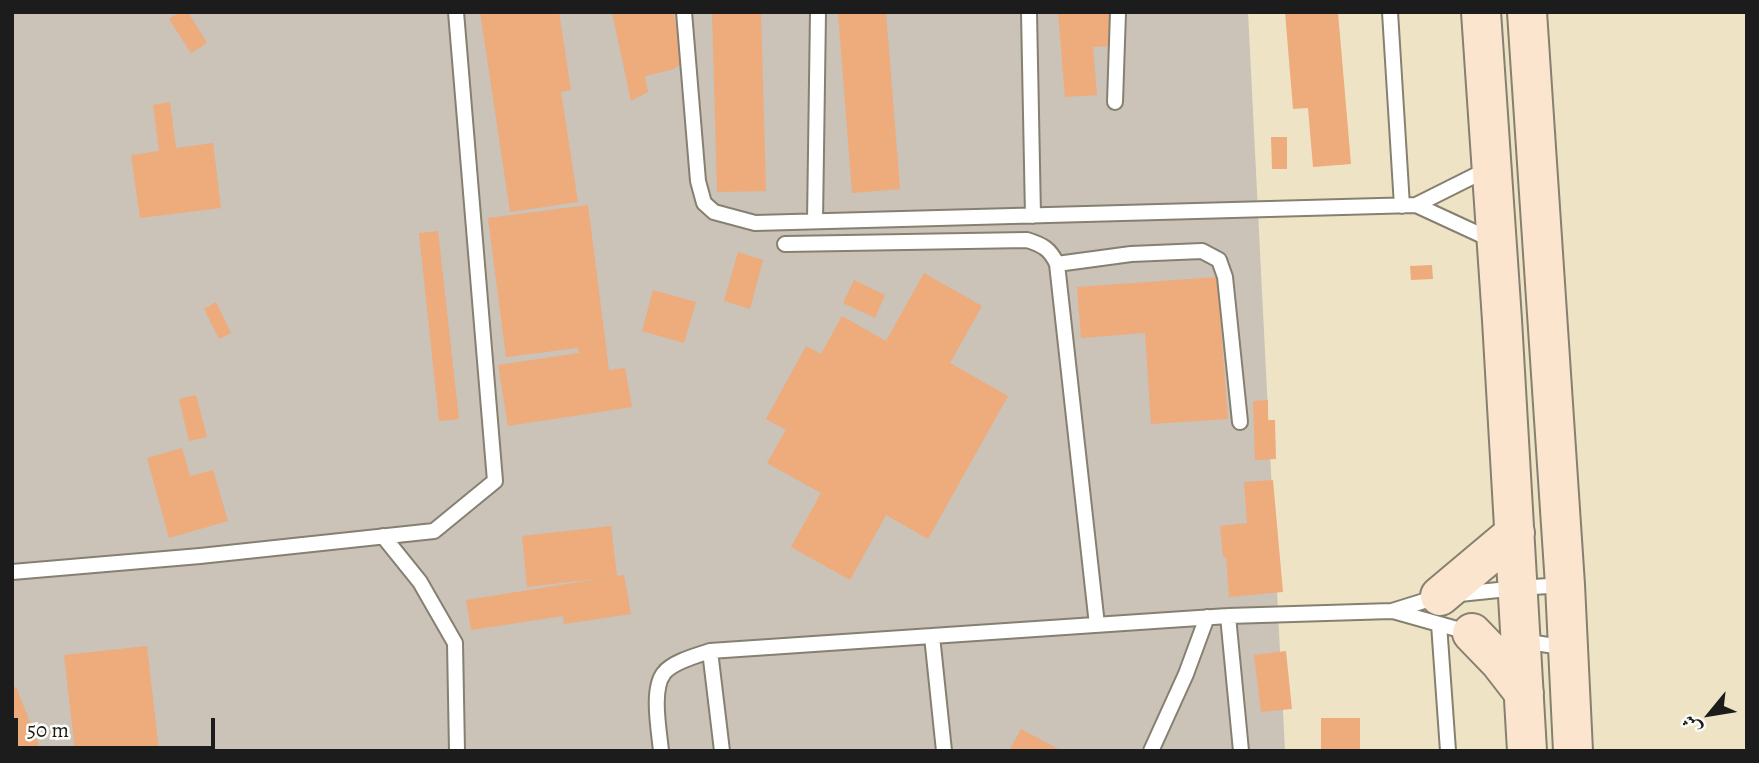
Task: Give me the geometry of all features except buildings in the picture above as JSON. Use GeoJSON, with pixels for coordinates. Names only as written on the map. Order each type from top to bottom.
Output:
{"type":"FeatureCollection","features":[{"type":"Feature","properties":{"kind":"main road"},"geometry":{"type":"LineString","coordinates":[[1480,628],[1518,588],[1481,12]]}},
{"type":"Feature","properties":{"kind":"main road"},"geometry":{"type":"LineString","coordinates":[[1527,12],[1565,585],[1573,751]]}},
{"type":"Feature","properties":{"kind":"main road"},"geometry":{"type":"LineString","coordinates":[[1480,628],[1515,533]]}},
{"type":"Feature","properties":{"kind":"main road"},"geometry":{"type":"LineString","coordinates":[[1480,628],[1524,693],[1527,751]]}},
{"type":"Feature","properties":{"kind":"lane"},"geometry":{"type":"LineString","coordinates":[[12,572],[200,556],[434,531],[495,481],[456,12]]}},
{"type":"Feature","properties":{"kind":"lane"},"geometry":{"type":"LineString","coordinates":[[684,12],[698,181],[704,202],[714,212],[755,223],[1409,206],[1491,167]]}},
{"type":"Feature","properties":{"kind":"lane"},"geometry":{"type":"LineString","coordinates":[[815,221],[818,12]]}},
{"type":"Feature","properties":{"kind":"lane"},"geometry":{"type":"LineString","coordinates":[[1029,12],[1033,216]]}},
{"type":"Feature","properties":{"kind":"lane"},"geometry":{"type":"LineString","coordinates":[[1115,102],[1118,12]]}},
{"type":"Feature","properties":{"kind":"lane"},"geometry":{"type":"LineString","coordinates":[[1390,12],[1409,206]]}},
{"type":"Feature","properties":{"kind":"lane"},"geometry":{"type":"LineString","coordinates":[[1409,206],[1496,242]]}},
{"type":"Feature","properties":{"kind":"lane"},"geometry":{"type":"LineString","coordinates":[[785,244],[1027,240],[1041,244],[1051,251],[1057,264],[1097,625]]}},
{"type":"Feature","properties":{"kind":"lane"},"geometry":{"type":"LineString","coordinates":[[1057,264],[1131,254],[1202,251],[1219,261],[1225,277],[1240,422]]}},
{"type":"Feature","properties":{"kind":"lane"},"geometry":{"type":"LineString","coordinates":[[383,536],[420,582],[455,643],[457,751]]}},
{"type":"Feature","properties":{"kind":"lane"},"geometry":{"type":"LineString","coordinates":[[1448,751],[1480,628],[1518,588],[1565,585]]}},
{"type":"Feature","properties":{"kind":"lane"},"geometry":{"type":"LineString","coordinates":[[1392,611],[1480,628]]}},
{"type":"Feature","properties":{"kind":"lane"},"geometry":{"type":"LineString","coordinates":[[661,751],[656,696],[664,673],[682,660],[710,651],[1207,617],[1392,611],[1568,648]]}},
{"type":"Feature","properties":{"kind":"lane"},"geometry":{"type":"LineString","coordinates":[[1228,616],[1241,751]]}},
{"type":"Feature","properties":{"kind":"lane"},"geometry":{"type":"LineString","coordinates":[[1151,751],[1186,674],[1207,617]]}},
{"type":"Feature","properties":{"kind":"lane"},"geometry":{"type":"LineString","coordinates":[[932,636],[944,751]]}},
{"type":"Feature","properties":{"kind":"lane"},"geometry":{"type":"LineString","coordinates":[[710,651],[722,751]]}},
{"type":"Feature","properties":{"kind":"shaded area"},"geometry":{"type":"Polygon","coordinates":[[[12,12],[1248,12],[1285,751],[12,751],[12,12]]]}}]}
